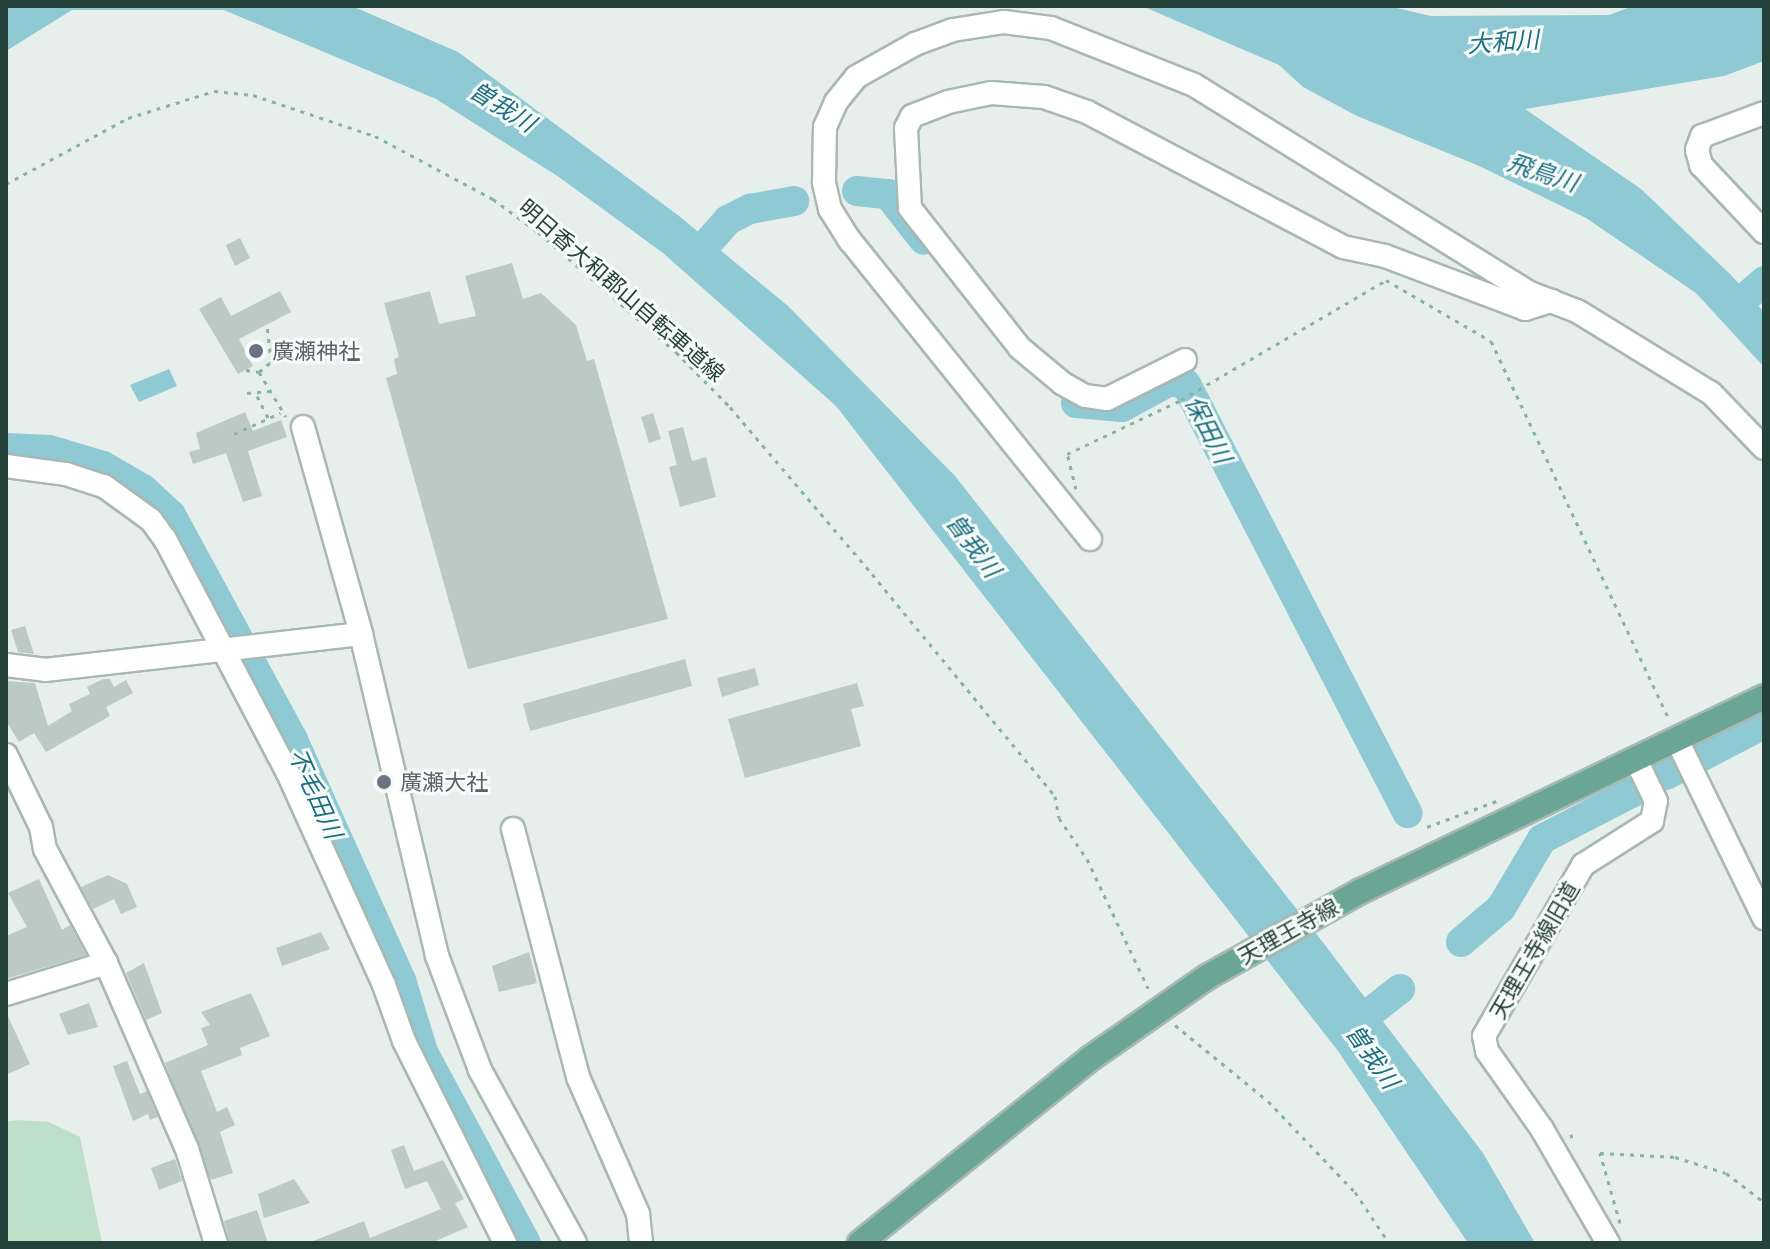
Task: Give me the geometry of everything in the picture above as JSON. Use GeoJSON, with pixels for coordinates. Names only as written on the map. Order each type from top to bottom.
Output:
{"type":"FeatureCollection","features":[{"type":"Feature","properties":{"kind":"main road","name":"天理王寺線"},"geometry":{"type":"LineString","coordinates":[[860,1243],[1091,1058],[1207,977],[1361,891],[1637,762],[1764,697]]}},
{"type":"Feature","properties":{"kind":"street"},"geometry":{"type":"LineString","coordinates":[[1090,539],[850,241],[830,209],[824,182],[825,127],[836,102],[856,77],[915,44],[953,30],[1004,22],[1051,28],[1155,66],[1341,173],[1353,186],[1530,293],[1577,311],[1711,393],[1764,448]]}},
{"type":"Feature","properties":{"kind":"street"},"geometry":{"type":"LineString","coordinates":[[1185,360],[1107,399],[1085,396],[1062,383],[1020,348],[910,208],[906,128],[912,116],[948,102],[991,93],[1044,97],[1098,118],[1343,247],[1385,256],[1525,309],[1552,301]]}},
{"type":"Feature","properties":{"kind":"street"},"geometry":{"type":"LineString","coordinates":[[1764,113],[1702,136],[1697,150],[1701,165],[1764,232]]}},
{"type":"Feature","properties":{"kind":"street"},"geometry":{"type":"LineString","coordinates":[[303,427],[361,634],[437,956],[480,1070],[575,1243]]}},
{"type":"Feature","properties":{"kind":"street"},"geometry":{"type":"LineString","coordinates":[[6,466],[66,474],[104,486],[151,520],[179,561],[287,771],[384,985],[404,1041],[505,1243]]}},
{"type":"Feature","properties":{"kind":"street"},"geometry":{"type":"LineString","coordinates":[[6,665],[45,670],[225,652],[361,634]]}},
{"type":"Feature","properties":{"kind":"street"},"geometry":{"type":"LineString","coordinates":[[1678,742],[1764,918]]}},
{"type":"Feature","properties":{"kind":"street"},"geometry":{"type":"LineString","coordinates":[[6,755],[41,827],[45,849],[106,963],[187,1149],[216,1243]]}},
{"type":"Feature","properties":{"kind":"street","name":"天理王寺線旧道"},"geometry":{"type":"LineString","coordinates":[[1614,1236],[1487,1051],[1484,1036],[1583,865],[1652,821],[1656,801],[1637,762]]}},
{"type":"Feature","properties":{"kind":"street"},"geometry":{"type":"LineString","coordinates":[[513,829],[578,1077],[638,1214],[641,1243]]}},
{"type":"Feature","properties":{"kind":"street"},"geometry":{"type":"LineString","coordinates":[[6,994],[106,963]]}},
{"type":"Feature","properties":{"kind":"path","name":"明日香大和郡山自転車道線"},"geometry":{"type":"LineString","coordinates":[[6,184],[128,118],[214,91],[253,95],[375,136],[516,215],[676,352],[730,407],[1055,796],[1059,818],[1087,859],[1148,988]]}},
{"type":"Feature","properties":{"kind":"path"},"geometry":{"type":"LineString","coordinates":[[1078,494],[1067,454],[1181,400],[1386,280],[1491,341],[1678,742]]}},
{"type":"Feature","properties":{"kind":"path"},"geometry":{"type":"LineString","coordinates":[[246,370],[259,372],[271,362],[267,325]]}},
{"type":"Feature","properties":{"kind":"path"},"geometry":{"type":"LineString","coordinates":[[259,372],[280,413],[303,427]]}},
{"type":"Feature","properties":{"kind":"path"},"geometry":{"type":"LineString","coordinates":[[247,393],[257,396],[269,391]]}},
{"type":"Feature","properties":{"kind":"path"},"geometry":{"type":"LineString","coordinates":[[257,396],[268,418]]}},
{"type":"Feature","properties":{"kind":"path"},"geometry":{"type":"LineString","coordinates":[[234,434],[280,413]]}},
{"type":"Feature","properties":{"kind":"path"},"geometry":{"type":"LineString","coordinates":[[1175,1025],[1268,1101],[1355,1192],[1389,1243]]}},
{"type":"Feature","properties":{"kind":"path"},"geometry":{"type":"LineString","coordinates":[[1614,1236],[1617,1201],[1600,1153],[1675,1157],[1726,1173],[1764,1202]]}},
{"type":"Feature","properties":{"kind":"green space"},"geometry":{"type":"Polygon","coordinates":[[[6,1122],[49,1122],[80,1137],[102,1243],[6,1243],[6,1122]]]}},
{"type":"Feature","properties":{"kind":"water","name":"曽我川"},"geometry":{"type":"Polygon","coordinates":[[[6,6],[352,6],[458,52],[679,216],[788,306],[955,476],[1325,945],[1483,1153],[1535,1243],[1468,1243],[1338,1051],[836,406],[663,253],[559,177],[436,99],[224,10],[72,10],[6,51],[6,6]]]}},
{"type":"Feature","properties":{"kind":"water"},"geometry":{"type":"Polygon","coordinates":[[[1142,6],[1388,6],[1431,16],[1609,15],[1633,6],[1764,6],[1764,61],[1724,76],[1525,109],[1641,189],[1731,275],[1764,312],[1764,367],[1696,293],[1586,218],[1477,165],[1357,116],[1303,87],[1279,65],[1142,6]]]}},
{"type":"Feature","properties":{"kind":"water"},"geometry":{"type":"Polygon","coordinates":[[[169,369],[177,386],[139,402],[130,385],[169,369]]]}},
{"type":"Feature","properties":{"kind":"building"},"geometry":{"type":"Polygon","coordinates":[[[240,238],[250,258],[235,266],[226,245],[240,238]]]}},
{"type":"Feature","properties":{"kind":"building"},"geometry":{"type":"Polygon","coordinates":[[[512,263],[523,299],[541,293],[576,325],[587,361],[594,359],[668,619],[468,669],[386,378],[397,374],[394,359],[399,357],[384,303],[430,291],[439,324],[476,316],[465,276],[512,263]]]}},
{"type":"Feature","properties":{"kind":"building"},"geometry":{"type":"Polygon","coordinates":[[[280,291],[291,312],[239,339],[253,366],[238,374],[199,309],[221,297],[231,316],[280,291]]]}},
{"type":"Feature","properties":{"kind":"building"},"geometry":{"type":"Polygon","coordinates":[[[245,412],[253,431],[281,420],[287,437],[248,451],[262,496],[243,502],[226,453],[193,464],[189,452],[200,449],[196,433],[245,412]]]}},
{"type":"Feature","properties":{"kind":"building"},"geometry":{"type":"Polygon","coordinates":[[[653,413],[661,439],[649,443],[641,417],[653,413]]]}},
{"type":"Feature","properties":{"kind":"building"},"geometry":{"type":"Polygon","coordinates":[[[683,427],[692,461],[706,457],[716,497],[680,507],[669,467],[677,465],[668,431],[683,427]]]}},
{"type":"Feature","properties":{"kind":"building"},"geometry":{"type":"Polygon","coordinates":[[[25,626],[34,654],[18,652],[11,630],[25,626]]]}},
{"type":"Feature","properties":{"kind":"building"},"geometry":{"type":"Polygon","coordinates":[[[685,659],[692,686],[530,731],[523,704],[685,659]]]}},
{"type":"Feature","properties":{"kind":"building"},"geometry":{"type":"Polygon","coordinates":[[[755,668],[759,685],[722,697],[717,678],[755,668]]]}},
{"type":"Feature","properties":{"kind":"building"},"geometry":{"type":"Polygon","coordinates":[[[110,679],[114,687],[126,680],[133,693],[106,707],[110,716],[46,752],[34,733],[19,742],[6,721],[6,681],[35,683],[48,726],[72,711],[69,704],[90,694],[87,687],[110,679]]]}},
{"type":"Feature","properties":{"kind":"building"},"geometry":{"type":"Polygon","coordinates":[[[857,683],[864,706],[851,709],[861,746],[745,778],[728,719],[857,683]]]}},
{"type":"Feature","properties":{"kind":"building"},"geometry":{"type":"Polygon","coordinates":[[[108,875],[127,884],[137,907],[121,914],[114,899],[93,909],[81,887],[108,875]]]}},
{"type":"Feature","properties":{"kind":"building"},"geometry":{"type":"Polygon","coordinates":[[[39,879],[62,930],[70,925],[86,955],[6,979],[6,936],[27,927],[8,893],[39,879]]]}},
{"type":"Feature","properties":{"kind":"building"},"geometry":{"type":"Polygon","coordinates":[[[321,932],[330,949],[282,966],[276,948],[321,932]]]}},
{"type":"Feature","properties":{"kind":"building"},"geometry":{"type":"Polygon","coordinates":[[[529,952],[537,983],[499,992],[492,966],[529,952]]]}},
{"type":"Feature","properties":{"kind":"building"},"geometry":{"type":"Polygon","coordinates":[[[144,963],[162,1013],[146,1020],[126,973],[144,963]]]}},
{"type":"Feature","properties":{"kind":"building"},"geometry":{"type":"Polygon","coordinates":[[[251,993],[270,1036],[240,1048],[242,1055],[201,1071],[217,1112],[227,1107],[235,1125],[220,1132],[233,1173],[211,1180],[165,1063],[208,1045],[201,1028],[210,1025],[201,1012],[251,993]]]}},
{"type":"Feature","properties":{"kind":"building"},"geometry":{"type":"Polygon","coordinates":[[[89,1003],[98,1027],[68,1035],[59,1014],[89,1003]]]}},
{"type":"Feature","properties":{"kind":"building"},"geometry":{"type":"Polygon","coordinates":[[[6,1012],[30,1064],[6,1075],[6,1012]]]}},
{"type":"Feature","properties":{"kind":"building"},"geometry":{"type":"Polygon","coordinates":[[[127,1061],[140,1094],[147,1091],[158,1117],[150,1120],[148,1114],[133,1121],[113,1066],[127,1061]]]}},
{"type":"Feature","properties":{"kind":"building"},"geometry":{"type":"Polygon","coordinates":[[[404,1145],[414,1171],[443,1160],[464,1199],[455,1203],[468,1227],[431,1243],[308,1243],[364,1221],[370,1238],[441,1209],[427,1181],[405,1189],[391,1150],[404,1145]]]}},
{"type":"Feature","properties":{"kind":"building"},"geometry":{"type":"Polygon","coordinates":[[[175,1159],[182,1181],[159,1190],[151,1168],[175,1159]]]}},
{"type":"Feature","properties":{"kind":"building"},"geometry":{"type":"Polygon","coordinates":[[[294,1179],[310,1203],[264,1218],[258,1194],[294,1179]]]}},
{"type":"Feature","properties":{"kind":"building"},"geometry":{"type":"Polygon","coordinates":[[[257,1210],[268,1243],[230,1243],[224,1221],[257,1210]]]}},
{"type":"Feature","properties":{"kind":"waterway","name":"保田川"},"geometry":{"type":"LineString","coordinates":[[857,191],[888,194],[924,240]]}},
{"type":"Feature","properties":{"kind":"waterway","name":"保田川"},"geometry":{"type":"LineString","coordinates":[[697,255],[728,220],[750,209],[794,201]]}},
{"type":"Feature","properties":{"kind":"waterway"},"geometry":{"type":"LineString","coordinates":[[1738,304],[1764,281]]}},
{"type":"Feature","properties":{"kind":"waterway","name":"保田川"},"geometry":{"type":"LineString","coordinates":[[1076,403],[1122,407],[1170,381],[1186,384],[1407,813]]}},
{"type":"Feature","properties":{"kind":"waterway","name":"不毛田川"},"geometry":{"type":"LineString","coordinates":[[6,448],[49,450],[103,466],[143,489],[171,515],[293,740],[401,980],[423,1052],[526,1243]]}},
{"type":"Feature","properties":{"kind":"waterway","name":"保田川"},"geometry":{"type":"LineString","coordinates":[[1666,775],[1764,724]]}},
{"type":"Feature","properties":{"kind":"waterway","name":"保田川"},"geometry":{"type":"LineString","coordinates":[[1461,942],[1501,908],[1542,839],[1635,791]]}},
{"type":"Feature","properties":{"kind":"waterway","name":"保田川"},"geometry":{"type":"LineString","coordinates":[[1353,1026],[1400,989]]}},
{"type":"Feature","properties":{"kind":"place","name":"廣瀬神社"},"geometry":{"type":"Point","coordinates":[256,351]}},
{"type":"Feature","properties":{"kind":"place","name":"廣瀬大社"},"geometry":{"type":"Point","coordinates":[384,782]}},
{"type":"Feature","properties":{"kind":"water label","name":"大和川"},"geometry":{"type":"Point","coordinates":[1503,41]}},
{"type":"Feature","properties":{"kind":"water label","name":"飛鳥川"},"geometry":{"type":"Point","coordinates":[1543,172]}}]}
